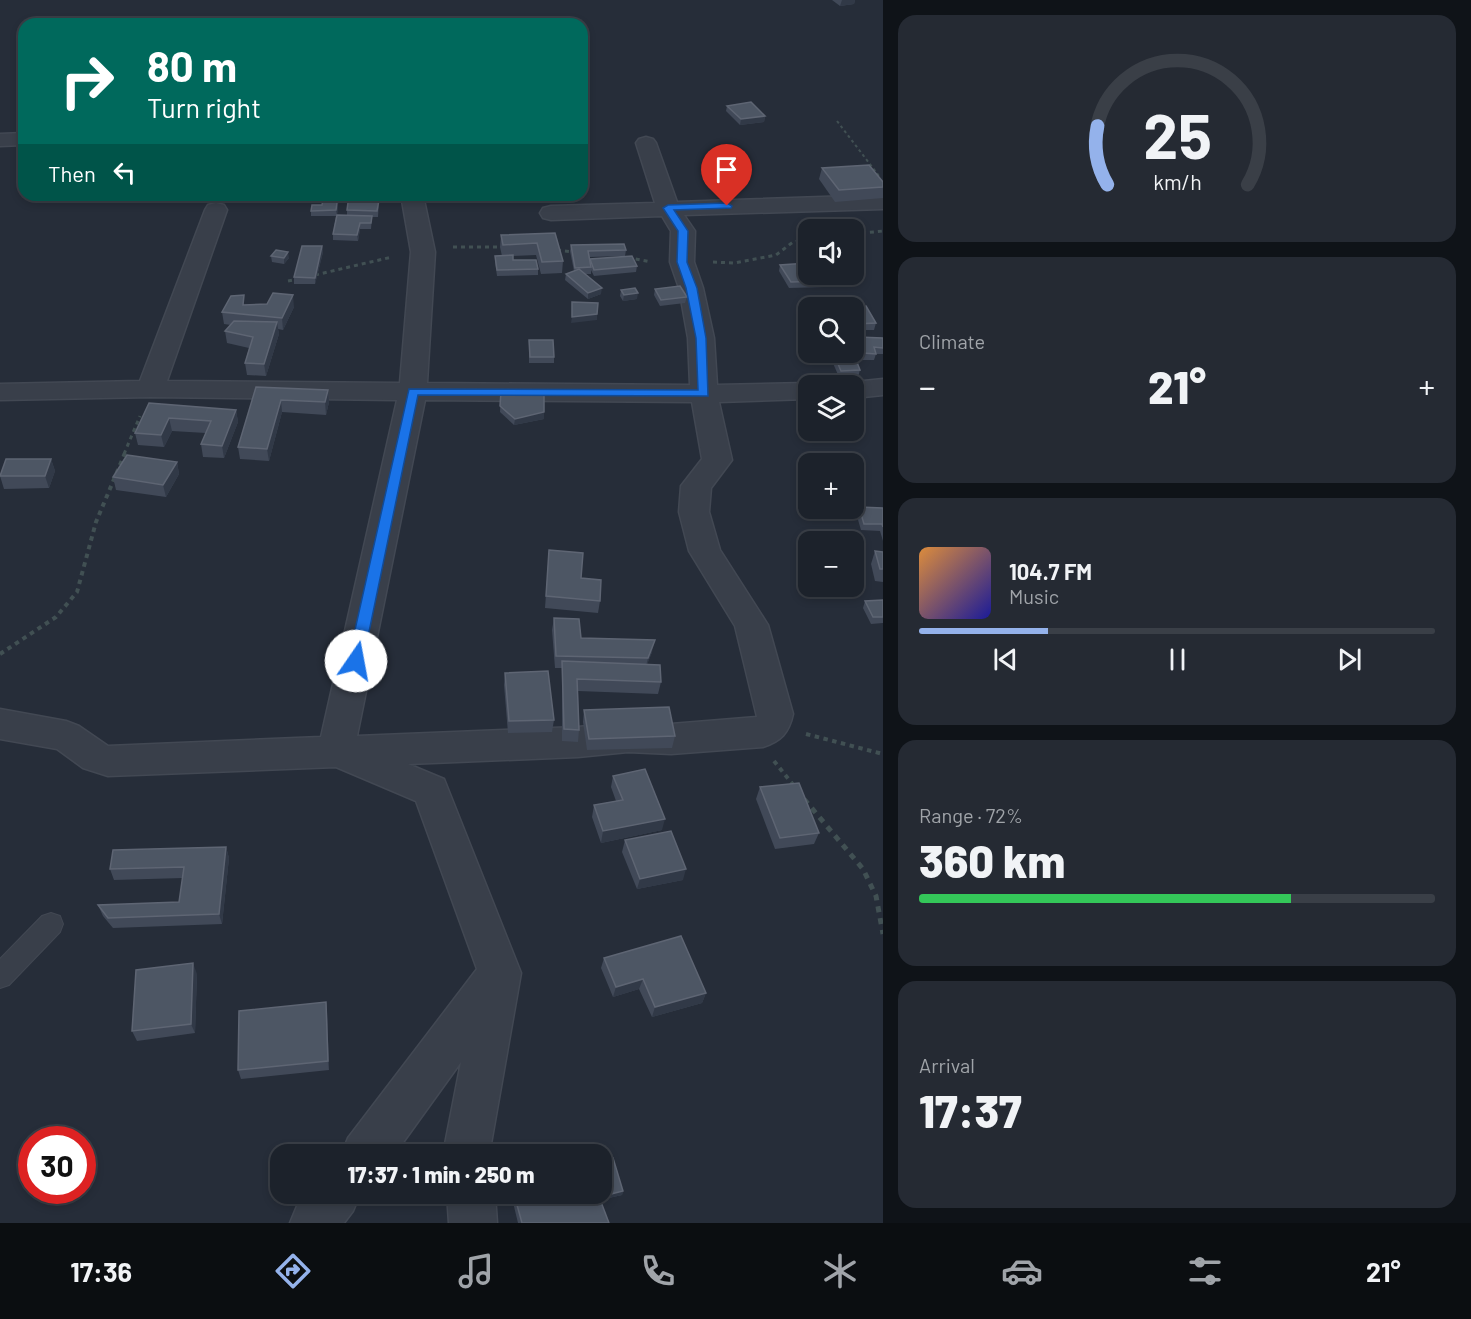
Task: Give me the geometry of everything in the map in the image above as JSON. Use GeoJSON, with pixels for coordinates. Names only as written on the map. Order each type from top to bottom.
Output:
{"type":"FeatureCollection","features":[{"type":"Feature","properties":{"kind":"street"},"geometry":{"type":"LineString","coordinates":[[0,140],[18,139]]}},
{"type":"Feature","properties":{"kind":"street"},"geometry":{"type":"LineString","coordinates":[[0,724],[66,736],[96,757],[108,761],[578,742],[628,736],[671,739],[762,729],[775,714],[751,625],[705,551],[694,513],[696,486],[717,460],[704,394],[701,338],[692,288],[682,262],[683,231],[668,208],[646,143]]}},
{"type":"Feature","properties":{"kind":"street"},"geometry":{"type":"LineString","coordinates":[[336,751],[413,391],[423,252],[413,201]]}},
{"type":"Feature","properties":{"kind":"street"},"geometry":{"type":"LineString","coordinates":[[551,213],[883,202]]}},
{"type":"Feature","properties":{"kind":"street"},"geometry":{"type":"LineString","coordinates":[[151,389],[216,210]]}},
{"type":"Feature","properties":{"kind":"street"},"geometry":{"type":"LineString","coordinates":[[864,389],[883,387]]}},
{"type":"Feature","properties":{"kind":"street"},"geometry":{"type":"LineString","coordinates":[[0,392],[151,389],[704,394],[798,391]]}},
{"type":"Feature","properties":{"kind":"street"},"geometry":{"type":"LineString","coordinates":[[336,751],[431,790],[500,973],[468,1144]]}},
{"type":"Feature","properties":{"kind":"street"},"geometry":{"type":"LineString","coordinates":[[373,1144],[500,973]]}},
{"type":"Feature","properties":{"kind":"street"},"geometry":{"type":"LineString","coordinates":[[314,1223],[328,1204]]}},
{"type":"Feature","properties":{"kind":"street"},"geometry":{"type":"LineString","coordinates":[[472,1204],[473,1223]]}},
{"type":"Feature","properties":{"kind":"lane"},"geometry":{"type":"LineString","coordinates":[[0,976],[51,924]]}},
{"type":"Feature","properties":{"kind":"path"},"geometry":{"type":"LineString","coordinates":[[837,120],[883,181]]}},
{"type":"Feature","properties":{"kind":"path"},"geometry":{"type":"LineString","coordinates":[[864,233],[883,231]]}},
{"type":"Feature","properties":{"kind":"path"},"geometry":{"type":"LineString","coordinates":[[616,255],[649,262],[734,263],[776,255],[798,242]]}},
{"type":"Feature","properties":{"kind":"path"},"geometry":{"type":"LineString","coordinates":[[288,281],[456,246],[508,246]]}},
{"type":"Feature","properties":{"kind":"path"},"geometry":{"type":"LineString","coordinates":[[549,249],[579,252]]}},
{"type":"Feature","properties":{"kind":"path"},"geometry":{"type":"LineString","coordinates":[[0,654],[56,617],[77,592],[96,522],[151,389]]}},
{"type":"Feature","properties":{"kind":"path"},"geometry":{"type":"LineString","coordinates":[[762,729],[883,753]]}},
{"type":"Feature","properties":{"kind":"path"},"geometry":{"type":"LineString","coordinates":[[762,729],[795,787]]}},
{"type":"Feature","properties":{"kind":"path"},"geometry":{"type":"LineString","coordinates":[[802,796],[863,869],[876,896],[883,934]]}},
{"type":"Feature","properties":{"kind":"building"},"geometry":{"type":"Polygon","coordinates":[[[751,102],[765,116],[741,119],[727,106],[751,102]]]}},
{"type":"Feature","properties":{"kind":"building"},"geometry":{"type":"Polygon","coordinates":[[[869,165],[883,182],[883,187],[839,190],[822,168],[869,165]]]}},
{"type":"Feature","properties":{"kind":"building"},"geometry":{"type":"Polygon","coordinates":[[[323,201],[337,201],[336,210],[311,211],[312,205],[322,205],[323,201]]]}},
{"type":"Feature","properties":{"kind":"building"},"geometry":{"type":"Polygon","coordinates":[[[348,201],[379,201],[377,211],[347,210],[348,201]]]}},
{"type":"Feature","properties":{"kind":"building"},"geometry":{"type":"Polygon","coordinates":[[[337,215],[372,216],[371,223],[360,223],[357,235],[333,234],[337,215]]]}},
{"type":"Feature","properties":{"kind":"building"},"geometry":{"type":"Polygon","coordinates":[[[555,233],[563,261],[542,262],[537,243],[503,245],[501,235],[555,233]]]}},
{"type":"Feature","properties":{"kind":"building"},"geometry":{"type":"Polygon","coordinates":[[[624,244],[626,250],[588,251],[591,267],[575,268],[571,245],[624,244]]]}},
{"type":"Feature","properties":{"kind":"building"},"geometry":{"type":"Polygon","coordinates":[[[302,246],[322,246],[315,278],[294,277],[302,246]]]}},
{"type":"Feature","properties":{"kind":"building"},"geometry":{"type":"Polygon","coordinates":[[[276,250],[288,252],[284,258],[271,256],[276,250]]]}},
{"type":"Feature","properties":{"kind":"building"},"geometry":{"type":"Polygon","coordinates":[[[513,255],[513,260],[536,260],[538,269],[497,270],[495,256],[513,255]]]}},
{"type":"Feature","properties":{"kind":"building"},"geometry":{"type":"Polygon","coordinates":[[[632,256],[637,266],[594,270],[590,259],[632,256]]]}},
{"type":"Feature","properties":{"kind":"building"},"geometry":{"type":"Polygon","coordinates":[[[798,264],[798,282],[791,282],[780,265],[798,264]]]}},
{"type":"Feature","properties":{"kind":"building"},"geometry":{"type":"Polygon","coordinates":[[[579,269],[602,288],[588,293],[566,274],[579,269]]]}},
{"type":"Feature","properties":{"kind":"building"},"geometry":{"type":"Polygon","coordinates":[[[680,286],[687,297],[661,300],[655,289],[680,286]]]}},
{"type":"Feature","properties":{"kind":"building"},"geometry":{"type":"Polygon","coordinates":[[[635,288],[638,293],[624,295],[621,290],[635,288]]]}},
{"type":"Feature","properties":{"kind":"building"},"geometry":{"type":"Polygon","coordinates":[[[273,293],[293,295],[282,318],[222,312],[231,296],[244,295],[243,305],[267,304],[273,293]]]}},
{"type":"Feature","properties":{"kind":"building"},"geometry":{"type":"Polygon","coordinates":[[[572,302],[598,303],[597,314],[572,317],[572,302]]]}},
{"type":"Feature","properties":{"kind":"building"},"geometry":{"type":"Polygon","coordinates":[[[864,306],[866,306],[876,323],[864,324],[864,306]]]}},
{"type":"Feature","properties":{"kind":"building"},"geometry":{"type":"Polygon","coordinates":[[[234,321],[277,322],[264,364],[245,363],[253,337],[225,331],[234,321]]]}},
{"type":"Feature","properties":{"kind":"building"},"geometry":{"type":"Polygon","coordinates":[[[864,337],[883,338],[883,348],[874,347],[876,354],[864,353],[864,337]]]}},
{"type":"Feature","properties":{"kind":"building"},"geometry":{"type":"Polygon","coordinates":[[[529,340],[553,340],[554,357],[530,357],[529,340]]]}},
{"type":"Feature","properties":{"kind":"building"},"geometry":{"type":"Polygon","coordinates":[[[838,363],[857,363],[860,370],[841,371],[838,363]]]}},
{"type":"Feature","properties":{"kind":"building"},"geometry":{"type":"Polygon","coordinates":[[[256,387],[328,390],[325,402],[281,400],[267,449],[238,447],[256,387]]]}},
{"type":"Feature","properties":{"kind":"building"},"geometry":{"type":"Polygon","coordinates":[[[501,392],[544,394],[544,412],[515,419],[500,406],[501,392]]]}},
{"type":"Feature","properties":{"kind":"building"},"geometry":{"type":"Polygon","coordinates":[[[149,403],[236,410],[222,446],[201,444],[211,421],[169,418],[161,435],[135,433],[149,403]]]}},
{"type":"Feature","properties":{"kind":"building"},"geometry":{"type":"Polygon","coordinates":[[[127,455],[177,462],[163,485],[113,477],[127,455]]]}},
{"type":"Feature","properties":{"kind":"building"},"geometry":{"type":"Polygon","coordinates":[[[6,459],[51,459],[45,476],[0,476],[6,459]]]}},
{"type":"Feature","properties":{"kind":"building"},"geometry":{"type":"Polygon","coordinates":[[[864,507],[883,508],[883,527],[882,524],[864,524],[864,507]]]}},
{"type":"Feature","properties":{"kind":"building"},"geometry":{"type":"Polygon","coordinates":[[[549,550],[583,553],[581,578],[601,580],[600,601],[546,596],[549,550]]]}},
{"type":"Feature","properties":{"kind":"building"},"geometry":{"type":"Polygon","coordinates":[[[875,551],[883,552],[883,569],[880,569],[875,551]]]}},
{"type":"Feature","properties":{"kind":"building"},"geometry":{"type":"Polygon","coordinates":[[[883,600],[883,617],[873,617],[865,601],[883,600]]]}},
{"type":"Feature","properties":{"kind":"building"},"geometry":{"type":"Polygon","coordinates":[[[554,618],[579,619],[581,638],[655,640],[648,658],[556,656],[554,618]]]}},
{"type":"Feature","properties":{"kind":"building"},"geometry":{"type":"Polygon","coordinates":[[[562,661],[660,665],[661,682],[577,679],[579,730],[564,729],[562,661]]]}},
{"type":"Feature","properties":{"kind":"building"},"geometry":{"type":"Polygon","coordinates":[[[548,671],[554,720],[509,721],[505,673],[548,671]]]}},
{"type":"Feature","properties":{"kind":"building"},"geometry":{"type":"Polygon","coordinates":[[[669,707],[675,736],[589,739],[584,710],[669,707]]]}},
{"type":"Feature","properties":{"kind":"building"},"geometry":{"type":"Polygon","coordinates":[[[645,769],[665,819],[603,831],[594,805],[623,800],[613,776],[645,769]]]}},
{"type":"Feature","properties":{"kind":"building"},"geometry":{"type":"Polygon","coordinates":[[[799,783],[819,833],[780,838],[760,787],[799,783]]]}},
{"type":"Feature","properties":{"kind":"building"},"geometry":{"type":"Polygon","coordinates":[[[671,831],[686,869],[640,879],[625,840],[671,831]]]}},
{"type":"Feature","properties":{"kind":"building"},"geometry":{"type":"Polygon","coordinates":[[[226,847],[219,914],[108,918],[98,905],[179,902],[184,867],[110,869],[113,850],[226,847]]]}},
{"type":"Feature","properties":{"kind":"building"},"geometry":{"type":"Polygon","coordinates":[[[681,936],[706,993],[655,1007],[643,979],[616,987],[604,958],[681,936]]]}},
{"type":"Feature","properties":{"kind":"building"},"geometry":{"type":"Polygon","coordinates":[[[193,963],[191,1024],[132,1031],[136,970],[193,963]]]}},
{"type":"Feature","properties":{"kind":"building"},"geometry":{"type":"Polygon","coordinates":[[[326,1002],[328,1061],[238,1070],[239,1011],[326,1002]]]}},
{"type":"Feature","properties":{"kind":"building"},"geometry":{"type":"Polygon","coordinates":[[[612,1158],[623,1191],[612,1194],[612,1158]]]}},
{"type":"Feature","properties":{"kind":"building"},"geometry":{"type":"Polygon","coordinates":[[[517,1204],[602,1204],[609,1223],[522,1223],[517,1204]]]}},
{"type":"Feature","properties":{"kind":"route"},"geometry":{"type":"LineString","coordinates":[[356,661],[413,391],[704,394],[701,338],[692,288],[682,262],[683,231],[668,208],[727,206]]}}]}
